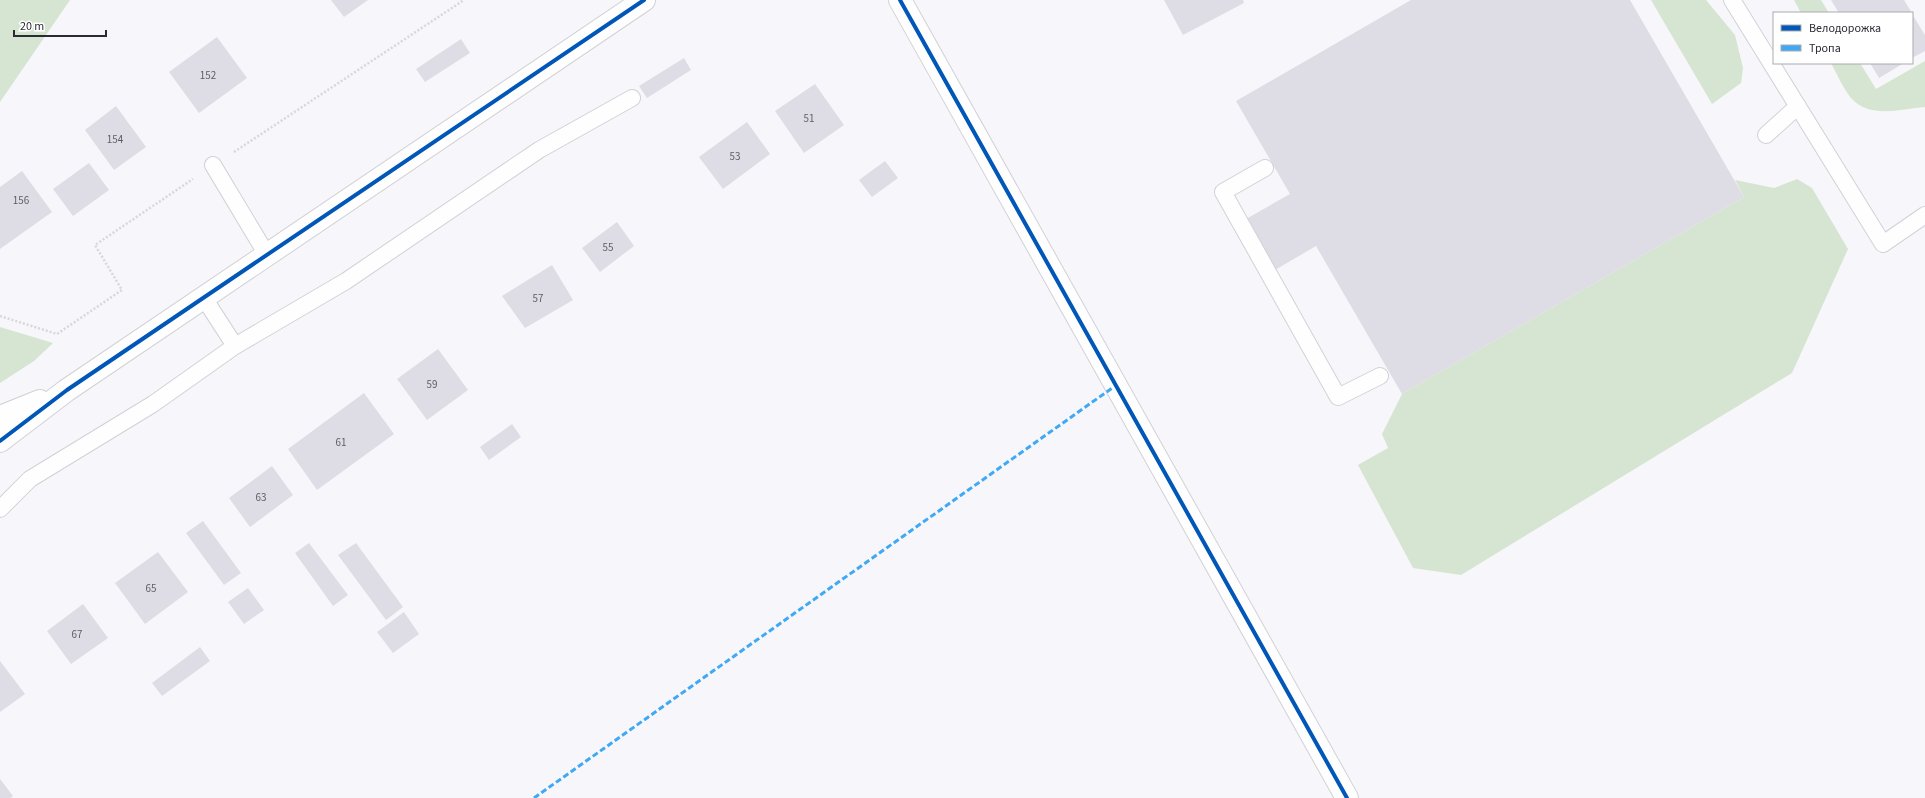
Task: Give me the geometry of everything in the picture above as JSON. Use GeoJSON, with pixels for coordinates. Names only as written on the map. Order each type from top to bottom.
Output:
{"type":"FeatureCollection","features":[{"type":"Feature","properties":{"kind":"street"},"geometry":{"type":"LineString","coordinates":[[0,441],[67,390],[644,0]]}},
{"type":"Feature","properties":{"kind":"street"},"geometry":{"type":"LineString","coordinates":[[900,0],[1347,798]]}},
{"type":"Feature","properties":{"kind":"street"},"geometry":{"type":"LineString","coordinates":[[0,407],[67,390]]}},
{"type":"Feature","properties":{"kind":"street"},"geometry":{"type":"LineString","coordinates":[[0,417],[67,390]]}},
{"type":"Feature","properties":{"kind":"lane"},"geometry":{"type":"LineString","coordinates":[[1732,0],[1883,244],[1925,215]]}},
{"type":"Feature","properties":{"kind":"lane"},"geometry":{"type":"LineString","coordinates":[[0,509],[30,479],[152,404],[235,346],[346,281],[539,150],[632,98]]}},
{"type":"Feature","properties":{"kind":"lane"},"geometry":{"type":"LineString","coordinates":[[1766,136],[1798,106]]}},
{"type":"Feature","properties":{"kind":"lane"},"geometry":{"type":"LineString","coordinates":[[214,165],[267,255]]}},
{"type":"Feature","properties":{"kind":"lane"},"geometry":{"type":"LineString","coordinates":[[1265,168],[1224,192],[1227,199],[1338,397],[1380,376]]}},
{"type":"Feature","properties":{"kind":"lane"},"geometry":{"type":"LineString","coordinates":[[204,298],[235,346]]}},
{"type":"Feature","properties":{"kind":"green space"},"geometry":{"type":"Polygon","coordinates":[[[0,0],[70,0],[0,102],[0,0]]]}},
{"type":"Feature","properties":{"kind":"green space"},"geometry":{"type":"Polygon","coordinates":[[[1651,0],[1706,0],[1735,35],[1743,68],[1741,83],[1712,104],[1651,0]]]}},
{"type":"Feature","properties":{"kind":"green space"},"geometry":{"type":"Polygon","coordinates":[[[1794,0],[1821,0],[1828,12],[1800,12],[1794,0]]]}},
{"type":"Feature","properties":{"kind":"green space"},"geometry":{"type":"Polygon","coordinates":[[[1925,61],[1925,107],[1896,111],[1876,111],[1867,109],[1859,104],[1851,98],[1832,64],[1861,64],[1876,89],[1925,61]]]}},
{"type":"Feature","properties":{"kind":"green space"},"geometry":{"type":"Polygon","coordinates":[[[1797,179],[1812,188],[1848,249],[1792,373],[1461,575],[1413,568],[1358,465],[1388,448],[1382,434],[1402,394],[1744,197],[1735,180],[1774,188],[1797,179]]]}},
{"type":"Feature","properties":{"kind":"green space"},"geometry":{"type":"Polygon","coordinates":[[[0,327],[53,343],[34,361],[0,383],[0,327]]]}},
{"type":"Feature","properties":{"kind":"building"},"geometry":{"type":"Polygon","coordinates":[[[331,0],[368,0],[344,17],[331,0]]]}},
{"type":"Feature","properties":{"kind":"building"},"geometry":{"type":"Polygon","coordinates":[[[1164,0],[1243,0],[1244,3],[1183,35],[1164,0]]]}},
{"type":"Feature","properties":{"kind":"building"},"geometry":{"type":"Polygon","coordinates":[[[1411,0],[1630,0],[1744,197],[1402,394],[1316,246],[1275,270],[1246,219],[1290,194],[1236,101],[1411,0]]]}},
{"type":"Feature","properties":{"kind":"building"},"geometry":{"type":"Polygon","coordinates":[[[1831,0],[1904,0],[1911,12],[1838,12],[1831,0]]]}},
{"type":"Feature","properties":{"kind":"building"},"geometry":{"type":"Polygon","coordinates":[[[1913,16],[1925,35],[1925,51],[1913,57],[1913,16]]]}},
{"type":"Feature","properties":{"kind":"building"},"geometry":{"type":"Polygon","coordinates":[[[217,37],[247,78],[199,113],[169,72],[217,37]]]}},
{"type":"Feature","properties":{"kind":"building"},"geometry":{"type":"Polygon","coordinates":[[[461,39],[470,53],[425,82],[416,69],[461,39]]]}},
{"type":"Feature","properties":{"kind":"building"},"geometry":{"type":"Polygon","coordinates":[[[684,58],[691,70],[647,98],[639,86],[684,58]]]}},
{"type":"Feature","properties":{"kind":"building"},"geometry":{"type":"Polygon","coordinates":[[[1871,64],[1902,64],[1879,78],[1871,64]]]}},
{"type":"Feature","properties":{"kind":"building"},"geometry":{"type":"Polygon","coordinates":[[[815,84],[844,125],[804,153],[775,111],[815,84]]]}},
{"type":"Feature","properties":{"kind":"building"},"geometry":{"type":"Polygon","coordinates":[[[116,106],[146,147],[114,170],[85,130],[116,106]]]}},
{"type":"Feature","properties":{"kind":"building"},"geometry":{"type":"Polygon","coordinates":[[[747,122],[770,154],[723,189],[699,157],[747,122]]]}},
{"type":"Feature","properties":{"kind":"building"},"geometry":{"type":"Polygon","coordinates":[[[885,161],[898,178],[872,197],[859,180],[885,161]]]}},
{"type":"Feature","properties":{"kind":"building"},"geometry":{"type":"Polygon","coordinates":[[[89,163],[109,190],[73,216],[53,189],[89,163]]]}},
{"type":"Feature","properties":{"kind":"building"},"geometry":{"type":"Polygon","coordinates":[[[22,171],[52,212],[0,249],[0,187],[22,171]]]}},
{"type":"Feature","properties":{"kind":"building"},"geometry":{"type":"Polygon","coordinates":[[[617,222],[634,246],[600,272],[582,248],[617,222]]]}},
{"type":"Feature","properties":{"kind":"building"},"geometry":{"type":"Polygon","coordinates":[[[552,265],[573,300],[525,328],[502,296],[552,265]]]}},
{"type":"Feature","properties":{"kind":"building"},"geometry":{"type":"Polygon","coordinates":[[[438,349],[468,390],[427,420],[397,379],[438,349]]]}},
{"type":"Feature","properties":{"kind":"building"},"geometry":{"type":"Polygon","coordinates":[[[364,393],[394,434],[317,490],[288,449],[364,393]]]}},
{"type":"Feature","properties":{"kind":"building"},"geometry":{"type":"Polygon","coordinates":[[[512,424],[521,437],[489,460],[480,447],[512,424]]]}},
{"type":"Feature","properties":{"kind":"building"},"geometry":{"type":"Polygon","coordinates":[[[272,466],[293,495],[250,527],[229,498],[272,466]]]}},
{"type":"Feature","properties":{"kind":"building"},"geometry":{"type":"Polygon","coordinates":[[[203,521],[241,573],[224,585],[186,533],[203,521]]]}},
{"type":"Feature","properties":{"kind":"building"},"geometry":{"type":"Polygon","coordinates":[[[309,543],[348,595],[333,606],[295,553],[309,543]]]}},
{"type":"Feature","properties":{"kind":"building"},"geometry":{"type":"Polygon","coordinates":[[[356,543],[403,607],[386,620],[338,555],[356,543]]]}},
{"type":"Feature","properties":{"kind":"building"},"geometry":{"type":"Polygon","coordinates":[[[158,552],[188,592],[145,624],[115,583],[158,552]]]}},
{"type":"Feature","properties":{"kind":"building"},"geometry":{"type":"Polygon","coordinates":[[[248,588],[264,610],[244,624],[228,602],[248,588]]]}},
{"type":"Feature","properties":{"kind":"building"},"geometry":{"type":"Polygon","coordinates":[[[83,604],[108,638],[71,664],[47,631],[83,604]]]}},
{"type":"Feature","properties":{"kind":"building"},"geometry":{"type":"Polygon","coordinates":[[[404,612],[419,634],[393,653],[377,632],[404,612]]]}},
{"type":"Feature","properties":{"kind":"building"},"geometry":{"type":"Polygon","coordinates":[[[200,647],[210,661],[162,696],[152,683],[200,647]]]}},
{"type":"Feature","properties":{"kind":"building"},"geometry":{"type":"Polygon","coordinates":[[[0,661],[25,694],[0,712],[0,661]]]}},
{"type":"Feature","properties":{"kind":"building"},"geometry":{"type":"Polygon","coordinates":[[[0,779],[13,796],[11,798],[0,798],[0,779]]]}},
{"type":"Feature","properties":{"kind":"marked path"},"geometry":{"type":"LineString","coordinates":[[534,798],[1115,386]]}},
{"type":"Feature","properties":{"kind":"cycle path"},"geometry":{"type":"LineString","coordinates":[[0,441],[67,390],[644,0]]}},
{"type":"Feature","properties":{"kind":"cycle path"},"geometry":{"type":"LineString","coordinates":[[900,0],[1347,798]]}}]}
